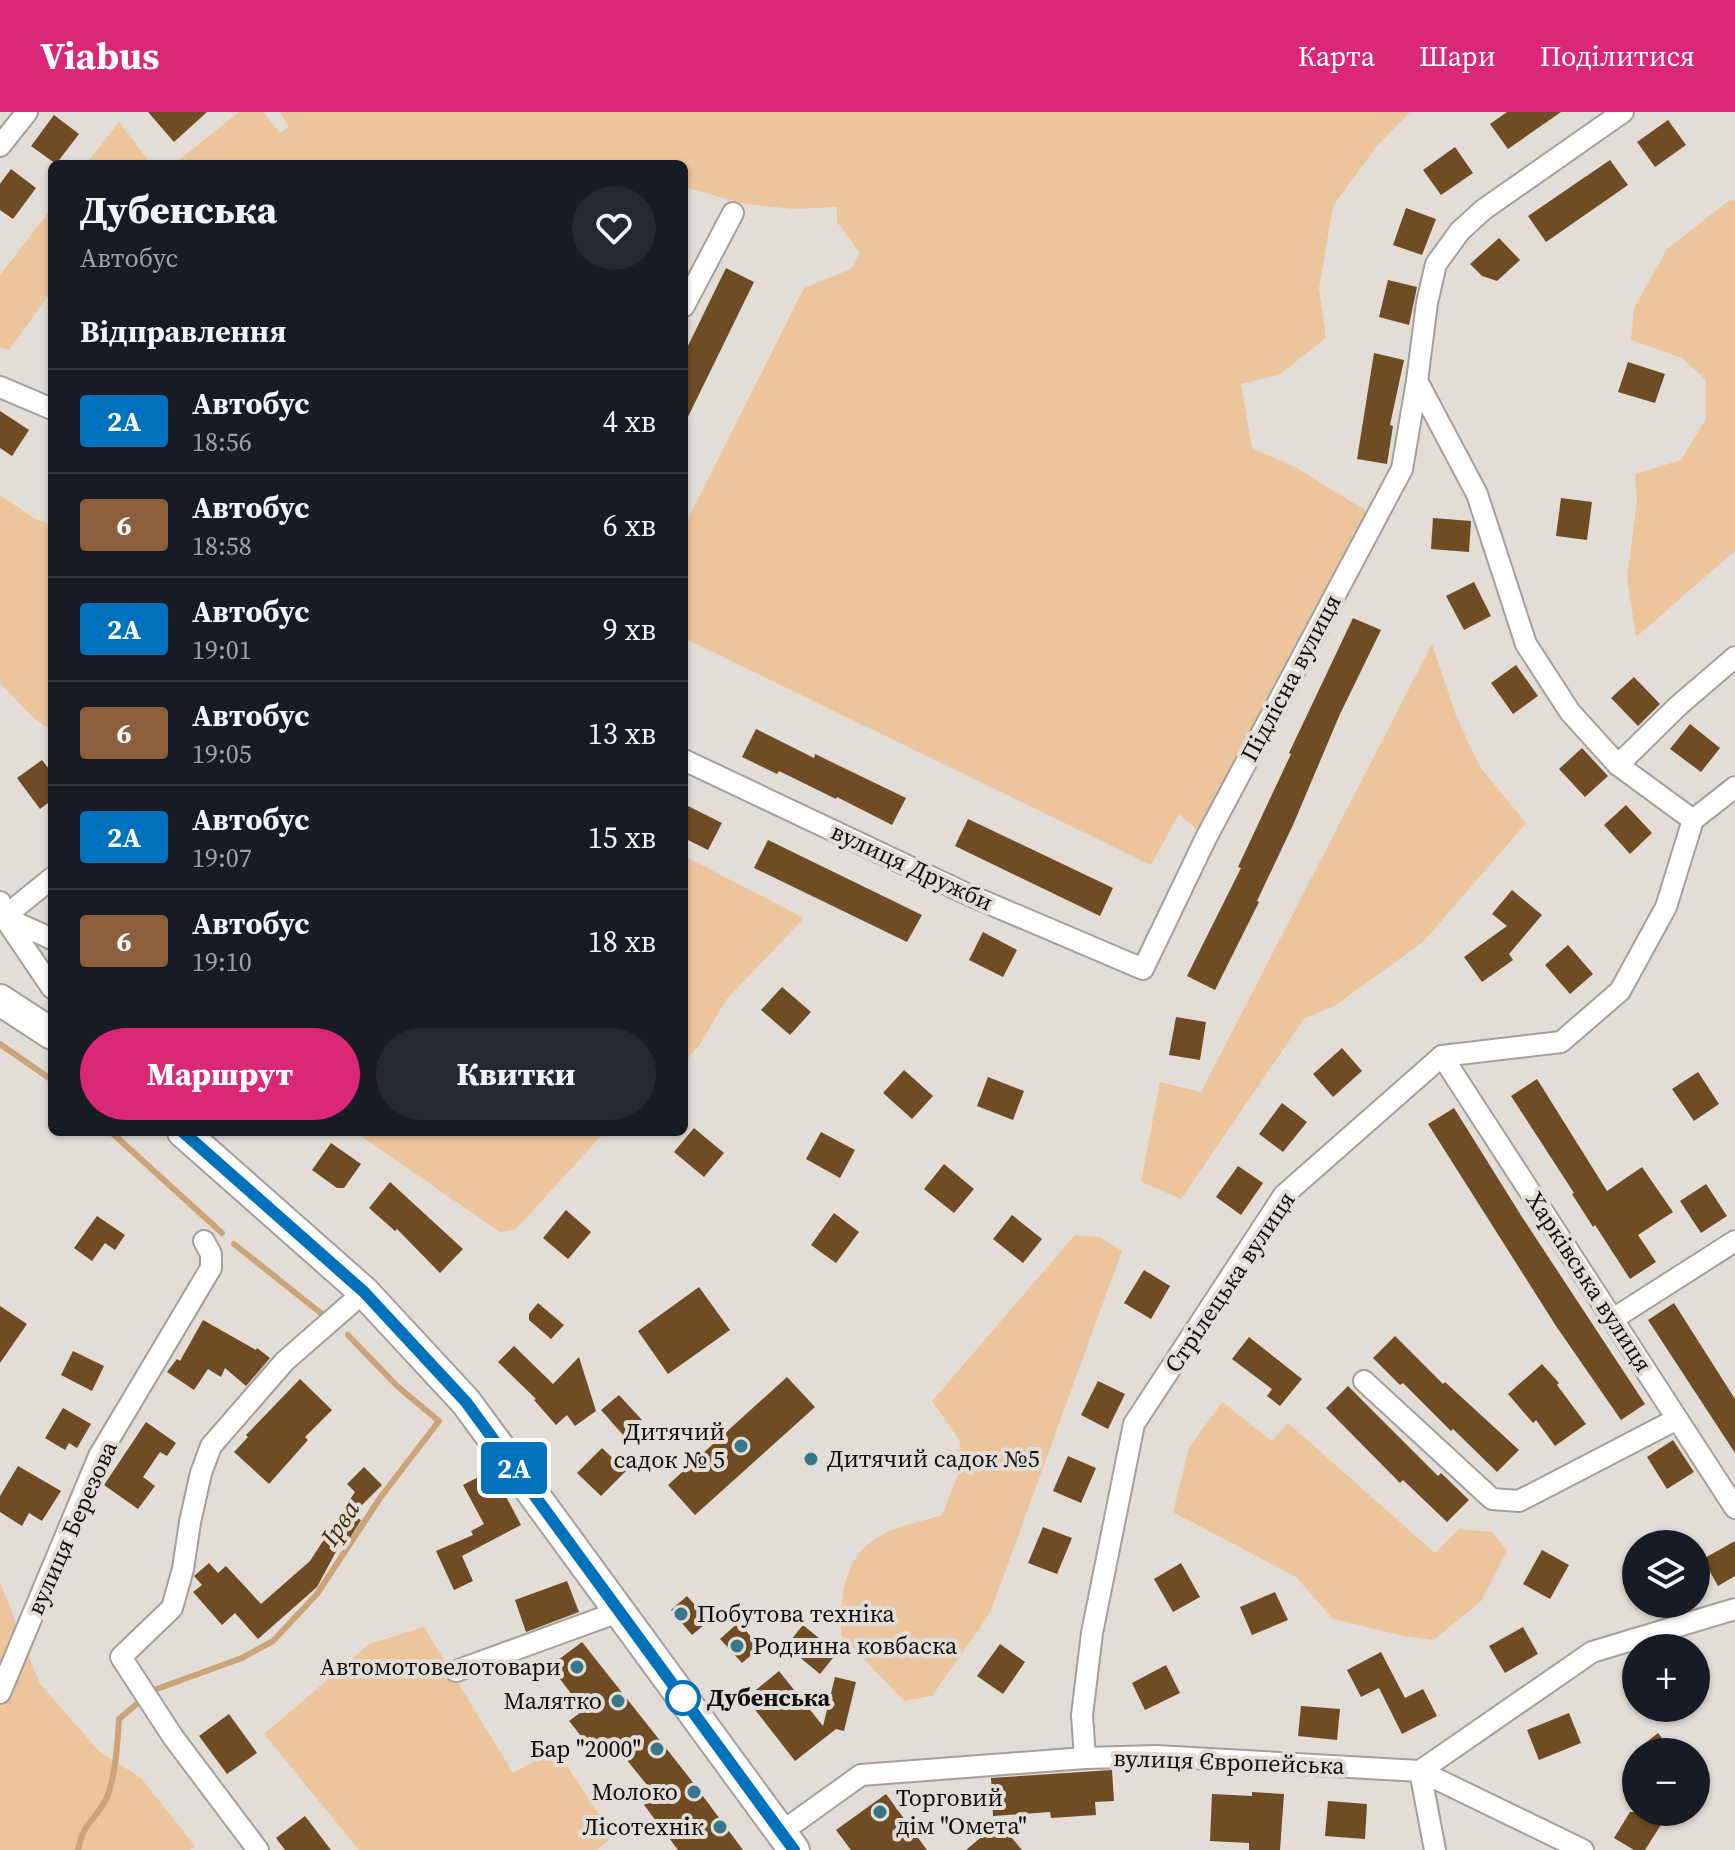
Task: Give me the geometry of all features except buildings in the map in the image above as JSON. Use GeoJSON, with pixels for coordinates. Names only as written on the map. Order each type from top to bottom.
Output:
{"type":"FeatureCollection","features":[{"type":"Feature","properties":{"kind":"main road"},"geometry":{"type":"LineString","coordinates":[[0,1000],[48,1031]]}},
{"type":"Feature","properties":{"kind":"main road"},"geometry":{"type":"LineString","coordinates":[[188,1136],[364,1292],[466,1402],[787,1841]]}},
{"type":"Feature","properties":{"kind":"street"},"geometry":{"type":"LineString","coordinates":[[0,146],[27,112]]}},
{"type":"Feature","properties":{"kind":"street","name":"Підлісна вулиця"},"geometry":{"type":"LineString","coordinates":[[1143,969],[1206,838],[1402,469],[1427,303],[1436,264],[1460,231],[1483,210],[1623,112]]}},
{"type":"Feature","properties":{"kind":"street"},"geometry":{"type":"LineString","coordinates":[[688,298],[733,213]]}},
{"type":"Feature","properties":{"kind":"street"},"geometry":{"type":"LineString","coordinates":[[1417,381],[1477,494],[1526,644],[1570,712],[1618,765],[1693,820]]}},
{"type":"Feature","properties":{"kind":"street"},"geometry":{"type":"LineString","coordinates":[[0,387],[48,407]]}},
{"type":"Feature","properties":{"kind":"street"},"geometry":{"type":"LineString","coordinates":[[1618,765],[1678,706],[1735,657]]}},
{"type":"Feature","properties":{"kind":"street","name":"вулиця Дружби"},"geometry":{"type":"LineString","coordinates":[[688,762],[969,895],[1143,969]]}},
{"type":"Feature","properties":{"kind":"street"},"geometry":{"type":"LineString","coordinates":[[1442,1056],[1561,1042],[1620,991],[1666,907],[1693,820],[1735,787]]}},
{"type":"Feature","properties":{"kind":"street"},"geometry":{"type":"LineString","coordinates":[[2,909],[48,880]]}},
{"type":"Feature","properties":{"kind":"street"},"geometry":{"type":"LineString","coordinates":[[2,909],[48,937]]}},
{"type":"Feature","properties":{"kind":"street"},"geometry":{"type":"LineString","coordinates":[[2,909],[48,982]]}},
{"type":"Feature","properties":{"kind":"street","name":"Харківська вулиця"},"geometry":{"type":"LineString","coordinates":[[1442,1056],[1735,1508]]}},
{"type":"Feature","properties":{"kind":"street","name":"Стрілецька вулиця"},"geometry":{"type":"LineString","coordinates":[[1085,1758],[1082,1715],[1092,1633],[1134,1424],[1284,1195],[1442,1056]]}},
{"type":"Feature","properties":{"kind":"street","name":"вулиця Березова"},"geometry":{"type":"LineString","coordinates":[[0,1693],[99,1456],[211,1268],[211,1254],[204,1241]]}},
{"type":"Feature","properties":{"kind":"street"},"geometry":{"type":"LineString","coordinates":[[1613,1319],[1735,1241]]}},
{"type":"Feature","properties":{"kind":"street"},"geometry":{"type":"LineString","coordinates":[[258,1850],[173,1737],[121,1657],[172,1608],[183,1569],[201,1473],[211,1446],[285,1361],[364,1292]]}},
{"type":"Feature","properties":{"kind":"street"},"geometry":{"type":"LineString","coordinates":[[1364,1381],[1492,1499],[1519,1501],[1677,1419]]}},
{"type":"Feature","properties":{"kind":"street"},"geometry":{"type":"LineString","coordinates":[[1435,1850],[1420,1771],[1592,1652],[1735,1609]]}},
{"type":"Feature","properties":{"kind":"street"},"geometry":{"type":"LineString","coordinates":[[456,1671],[621,1611]]}},
{"type":"Feature","properties":{"kind":"street","name":"вулиця Європейська"},"geometry":{"type":"LineString","coordinates":[[787,1841],[861,1775],[1085,1758],[1156,1756],[1420,1771],[1583,1850]]}},
{"type":"Feature","properties":{"kind":"shaded area"},"geometry":{"type":"Polygon","coordinates":[[[239,112],[263,112],[280,133],[289,127],[280,112],[1410,112],[1376,147],[1333,206],[1319,289],[1326,338],[1279,375],[1241,384],[1252,448],[1297,468],[1373,515],[1206,838],[1179,814],[1151,865],[688,640],[688,519],[804,288],[851,269],[860,253],[837,222],[837,207],[794,209],[745,204],[688,188],[688,160],[179,160],[239,112]]]}},
{"type":"Feature","properties":{"kind":"shaded area"},"geometry":{"type":"Polygon","coordinates":[[[119,122],[148,160],[89,160],[119,122]]]}},
{"type":"Feature","properties":{"kind":"shaded area"},"geometry":{"type":"Polygon","coordinates":[[[1731,199],[1735,201],[1735,551],[1636,637],[1627,578],[1637,500],[1635,474],[1681,460],[1706,419],[1706,380],[1682,358],[1631,340],[1634,308],[1667,249],[1731,199]]]}},
{"type":"Feature","properties":{"kind":"shaded area"},"geometry":{"type":"Polygon","coordinates":[[[48,213],[48,296],[9,350],[0,347],[0,275],[48,213]]]}},
{"type":"Feature","properties":{"kind":"shaded area"},"geometry":{"type":"Polygon","coordinates":[[[0,495],[34,518],[48,523],[48,728],[0,683],[0,495]]]}},
{"type":"Feature","properties":{"kind":"shaded area"},"geometry":{"type":"Polygon","coordinates":[[[1432,644],[1457,718],[1480,767],[1526,823],[1424,941],[1336,1005],[1304,1019],[1181,1199],[1141,1182],[1160,1082],[1201,1092],[1432,644]]]}},
{"type":"Feature","properties":{"kind":"shaded area"},"geometry":{"type":"Polygon","coordinates":[[[688,858],[804,918],[726,1000],[688,1058],[688,858]]]}},
{"type":"Feature","properties":{"kind":"shaded area"},"geometry":{"type":"Polygon","coordinates":[[[361,1136],[601,1136],[516,1229],[500,1232],[361,1136]]]}},
{"type":"Feature","properties":{"kind":"shaded area"},"geometry":{"type":"Polygon","coordinates":[[[1075,1235],[1100,1237],[1122,1251],[990,1613],[932,1696],[904,1701],[841,1635],[842,1604],[848,1575],[853,1562],[872,1541],[894,1529],[942,1515],[957,1477],[960,1441],[932,1401],[1075,1235]]]}},
{"type":"Feature","properties":{"kind":"shaded area"},"geometry":{"type":"Polygon","coordinates":[[[1222,1402],[1272,1441],[1288,1423],[1435,1553],[1459,1529],[1492,1532],[1507,1551],[1481,1601],[1434,1640],[1333,1619],[1296,1577],[1173,1512],[1189,1448],[1222,1402]]]}},
{"type":"Feature","properties":{"kind":"shaded area"},"geometry":{"type":"Polygon","coordinates":[[[0,1582],[40,1684],[99,1751],[141,1778],[195,1846],[190,1850],[0,1850],[0,1582]]]}},
{"type":"Feature","properties":{"kind":"shaded area"},"geometry":{"type":"Polygon","coordinates":[[[424,1627],[513,1773],[556,1749],[613,1836],[597,1850],[359,1850],[264,1734],[369,1644],[424,1627]]]}},
{"type":"Feature","properties":{"kind":"waterway","name":"Ірва"},"geometry":{"type":"LineString","coordinates":[[0,1044],[48,1077]]}},
{"type":"Feature","properties":{"kind":"waterway","name":"Ірва"},"geometry":{"type":"LineString","coordinates":[[115,1136],[222,1233]]}},
{"type":"Feature","properties":{"kind":"waterway","name":"Ірва"},"geometry":{"type":"LineString","coordinates":[[234,1244],[322,1314]]}},
{"type":"Feature","properties":{"kind":"waterway","name":"Ірва"},"geometry":{"type":"LineString","coordinates":[[154,1690],[242,1658],[273,1641],[317,1594],[380,1498],[439,1421],[397,1386],[348,1335]]}},
{"type":"Feature","properties":{"kind":"waterway","name":"Ірва"},"geometry":{"type":"LineString","coordinates":[[78,1850],[86,1828],[108,1793],[119,1719],[138,1703]]}},
{"type":"Feature","properties":{"kind":"bus line","name":"2A"},"geometry":{"type":"LineString","coordinates":[[188,1136],[364,1292],[466,1402],[794,1850]]}},
{"type":"Feature","properties":{"kind":"place","name":"Дитячий садок № 5"},"geometry":{"type":"Point","coordinates":[741,1446]}},
{"type":"Feature","properties":{"kind":"place","name":"Дитячий садок №5"},"geometry":{"type":"Point","coordinates":[811,1459]}},
{"type":"Feature","properties":{"kind":"place","name":"Побутова техніка"},"geometry":{"type":"Point","coordinates":[681,1614]}},
{"type":"Feature","properties":{"kind":"place","name":"Родинна ковбаска"},"geometry":{"type":"Point","coordinates":[737,1646]}},
{"type":"Feature","properties":{"kind":"place","name":"Автомотовелотовари"},"geometry":{"type":"Point","coordinates":[577,1667]}},
{"type":"Feature","properties":{"kind":"place","name":"Дубенська"},"geometry":{"type":"Point","coordinates":[683,1698]}},
{"type":"Feature","properties":{"kind":"place","name":"Малятко"},"geometry":{"type":"Point","coordinates":[618,1701]}},
{"type":"Feature","properties":{"kind":"place","name":"Бар \"2000\""},"geometry":{"type":"Point","coordinates":[657,1749]}},
{"type":"Feature","properties":{"kind":"place","name":"Молоко"},"geometry":{"type":"Point","coordinates":[694,1792]}},
{"type":"Feature","properties":{"kind":"place","name":"Торговий дім \"Омета\""},"geometry":{"type":"Point","coordinates":[880,1812]}},
{"type":"Feature","properties":{"kind":"place","name":"Лісотехнік"},"geometry":{"type":"Point","coordinates":[720,1827]}}]}
